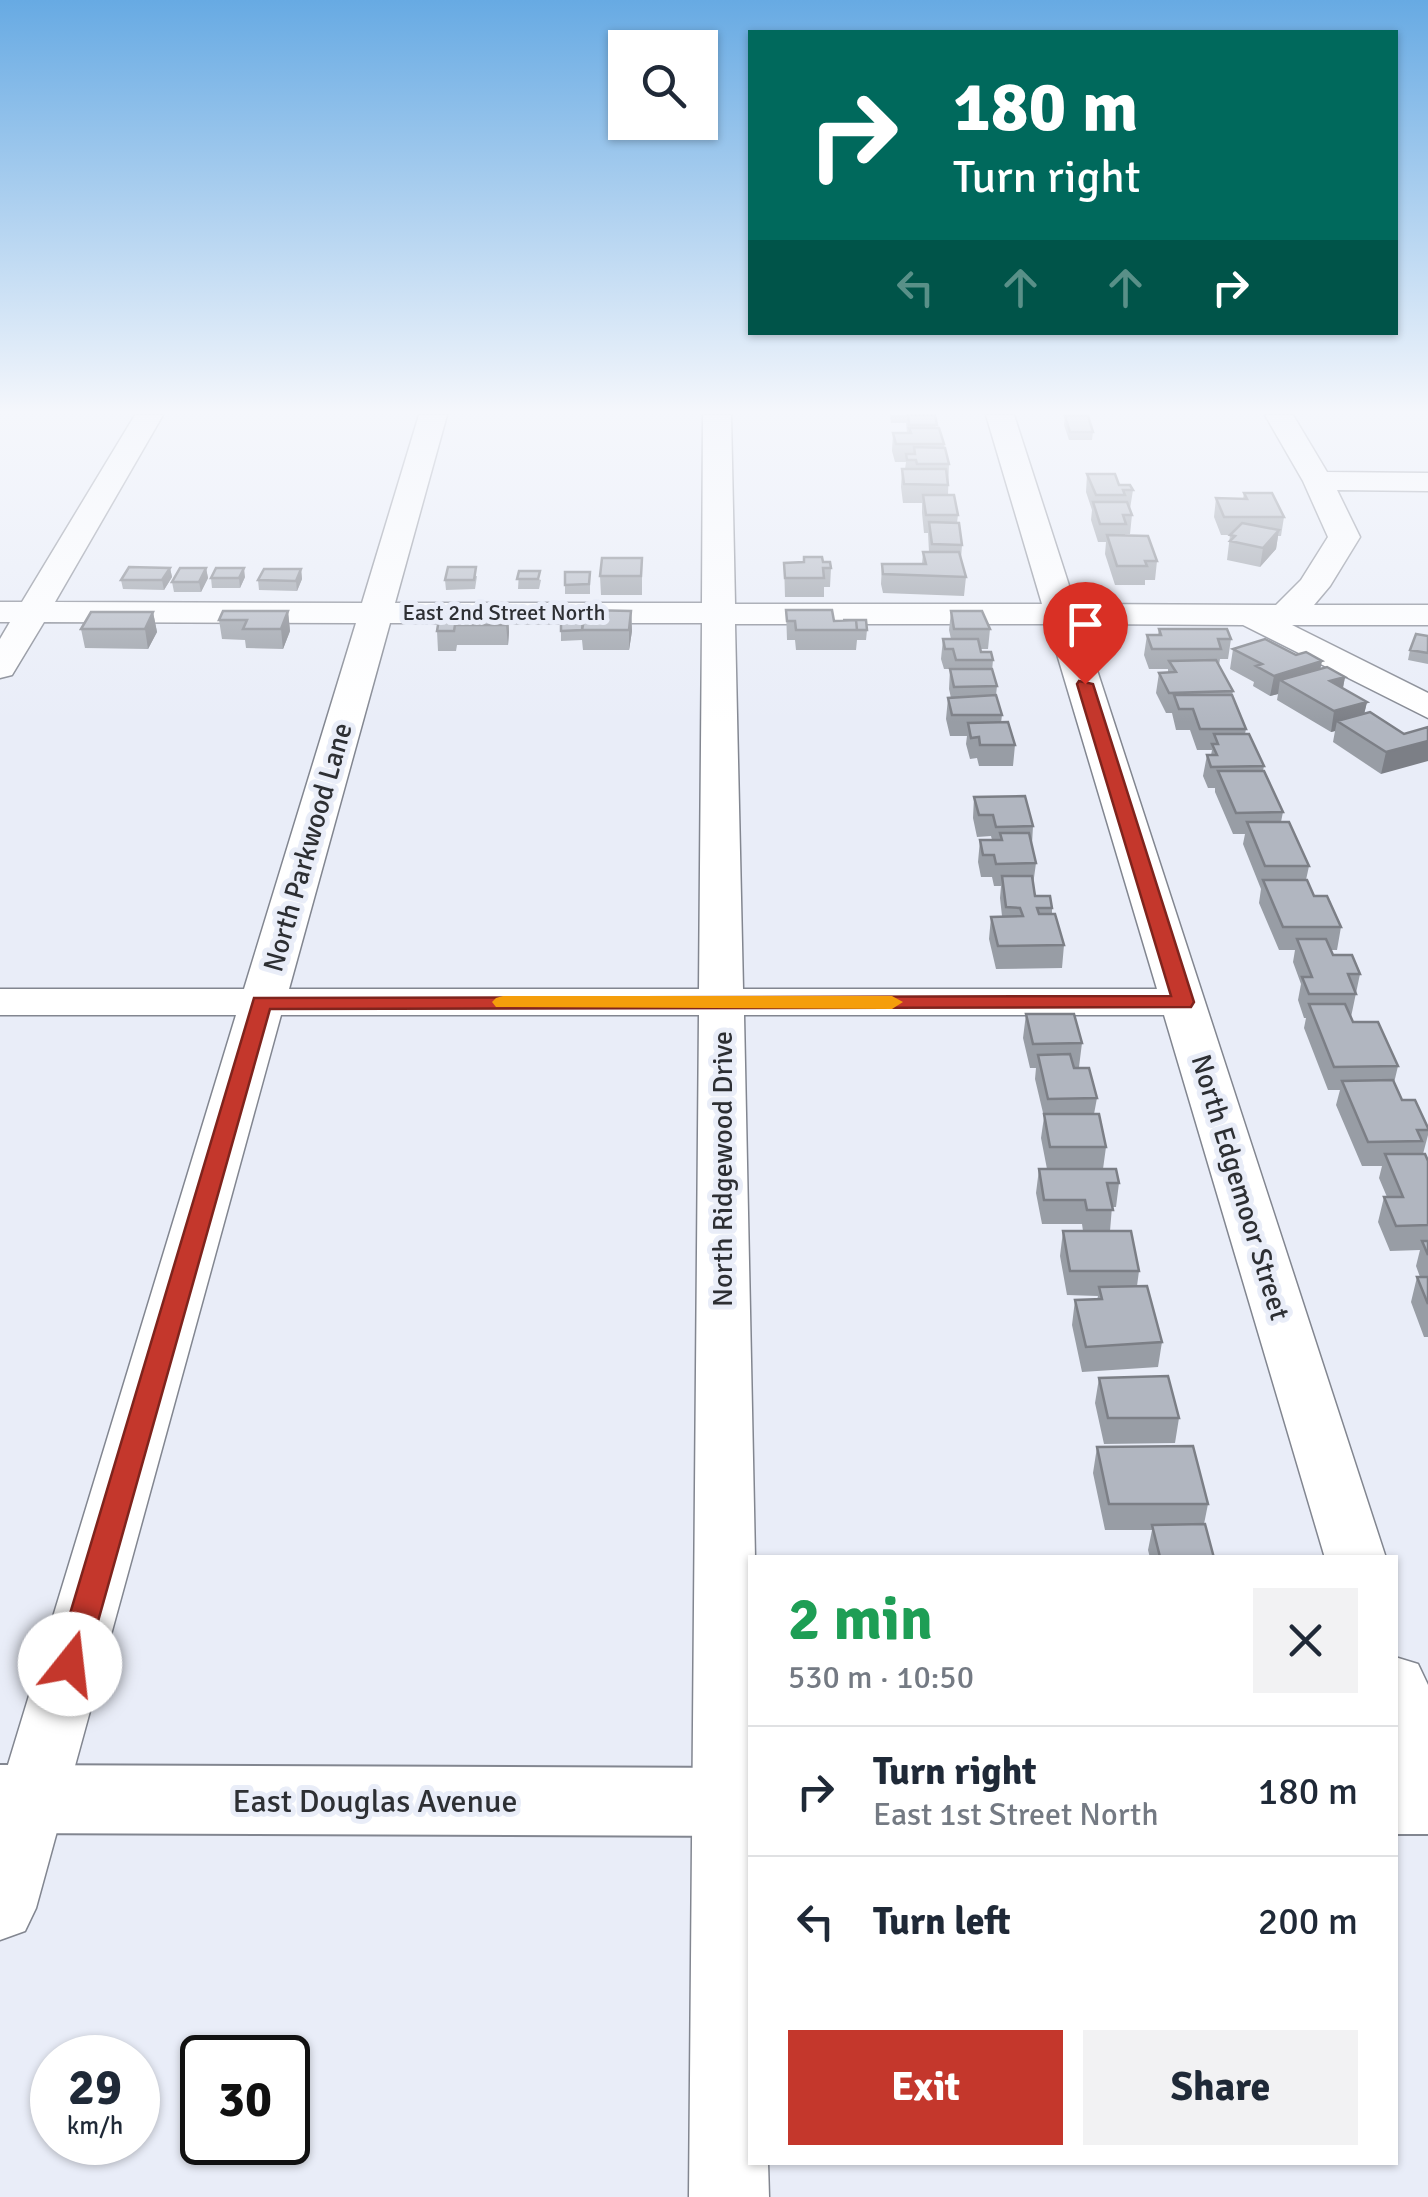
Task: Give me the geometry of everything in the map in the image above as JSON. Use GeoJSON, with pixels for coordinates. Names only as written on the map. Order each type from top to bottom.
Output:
{"type":"FeatureCollection","features":[{"type":"Feature","properties":{"kind":"main road","name":"East Douglas Avenue"},"geometry":{"type":"LineString","coordinates":[[16,1799],[737,1802]]}},
{"type":"Feature","properties":{"kind":"main road"},"geometry":{"type":"LineString","coordinates":[[1398,1800],[1428,1800]]}},
{"type":"Feature","properties":{"kind":"street"},"geometry":{"type":"LineString","coordinates":[[0,668],[17,612],[80,518]]}},
{"type":"Feature","properties":{"kind":"street","name":"North Parkwood Lane"},"geometry":{"type":"LineString","coordinates":[[0,1908],[16,1799],[261,1002],[403,518]]}},
{"type":"Feature","properties":{"kind":"street","name":"North Ridgewood Drive"},"geometry":{"type":"LineString","coordinates":[[719,518],[721,1002],[737,1802],[730,2197]]}},
{"type":"Feature","properties":{"kind":"street","name":"North Edgemoor Street"},"geometry":{"type":"LineString","coordinates":[[1032,518],[1355,1555]]}},
{"type":"Feature","properties":{"kind":"street"},"geometry":{"type":"LineString","coordinates":[[1286,614],[1314,586],[1344,537],[1335,518]]}},
{"type":"Feature","properties":{"kind":"street","name":"East 2nd Street North"},"geometry":{"type":"LineString","coordinates":[[17,612],[1428,614]]}},
{"type":"Feature","properties":{"kind":"street"},"geometry":{"type":"LineString","coordinates":[[1245,614],[1428,707]]}},
{"type":"Feature","properties":{"kind":"street"},"geometry":{"type":"LineString","coordinates":[[0,1002],[1184,1002]]}},
{"type":"Feature","properties":{"kind":"street"},"geometry":{"type":"LineString","coordinates":[[1398,1693],[1428,1789]]}},
{"type":"Feature","properties":{"kind":"building"},"geometry":{"type":"Polygon","coordinates":[[[1098,518],[1124,518],[1126,524],[1100,524],[1098,518]]]}},
{"type":"Feature","properties":{"kind":"building"},"geometry":{"type":"Polygon","coordinates":[[[929,522],[959,523],[962,545],[932,544],[929,522]]]}},
{"type":"Feature","properties":{"kind":"building"},"geometry":{"type":"Polygon","coordinates":[[[1242,523],[1279,530],[1263,548],[1230,541],[1235,536],[1230,535],[1242,523]]]}},
{"type":"Feature","properties":{"kind":"building"},"geometry":{"type":"Polygon","coordinates":[[[1107,535],[1148,536],[1157,561],[1145,561],[1147,566],[1117,566],[1107,535]]]}},
{"type":"Feature","properties":{"kind":"building"},"geometry":{"type":"Polygon","coordinates":[[[923,552],[959,552],[966,577],[883,574],[882,564],[926,564],[923,552]]]}},
{"type":"Feature","properties":{"kind":"building"},"geometry":{"type":"Polygon","coordinates":[[[804,557],[822,557],[823,562],[830,562],[831,568],[823,568],[824,578],[785,578],[784,563],[804,562],[804,557]]]}},
{"type":"Feature","properties":{"kind":"building"},"geometry":{"type":"Polygon","coordinates":[[[602,558],[642,558],[641,576],[600,576],[602,558]]]}},
{"type":"Feature","properties":{"kind":"building"},"geometry":{"type":"Polygon","coordinates":[[[129,567],[170,568],[162,580],[121,580],[129,567]]]}},
{"type":"Feature","properties":{"kind":"building"},"geometry":{"type":"Polygon","coordinates":[[[448,567],[476,567],[474,580],[445,580],[448,567]]]}},
{"type":"Feature","properties":{"kind":"building"},"geometry":{"type":"Polygon","coordinates":[[[180,568],[206,568],[199,582],[172,582],[180,568]]]}},
{"type":"Feature","properties":{"kind":"building"},"geometry":{"type":"Polygon","coordinates":[[[216,568],[244,568],[239,578],[211,578],[216,568]]]}},
{"type":"Feature","properties":{"kind":"building"},"geometry":{"type":"Polygon","coordinates":[[[264,569],[301,569],[296,581],[258,580],[264,569]]]}},
{"type":"Feature","properties":{"kind":"building"},"geometry":{"type":"Polygon","coordinates":[[[519,571],[540,571],[538,579],[517,579],[519,571]]]}},
{"type":"Feature","properties":{"kind":"building"},"geometry":{"type":"Polygon","coordinates":[[[565,572],[590,572],[589,584],[565,585],[565,572]]]}},
{"type":"Feature","properties":{"kind":"building"},"geometry":{"type":"Polygon","coordinates":[[[586,610],[631,611],[629,630],[582,630],[586,610]]]}},
{"type":"Feature","properties":{"kind":"building"},"geometry":{"type":"Polygon","coordinates":[[[786,610],[832,610],[834,621],[856,620],[857,630],[796,630],[795,621],[787,621],[786,610]]]}},
{"type":"Feature","properties":{"kind":"building"},"geometry":{"type":"Polygon","coordinates":[[[223,611],[288,611],[281,629],[243,629],[247,620],[219,620],[223,611]]]}},
{"type":"Feature","properties":{"kind":"building"},"geometry":{"type":"Polygon","coordinates":[[[951,611],[982,611],[990,629],[954,629],[951,611]]]}},
{"type":"Feature","properties":{"kind":"building"},"geometry":{"type":"Polygon","coordinates":[[[91,612],[153,612],[145,629],[81,629],[91,612]]]}},
{"type":"Feature","properties":{"kind":"building"},"geometry":{"type":"Polygon","coordinates":[[[508,612],[506,625],[455,625],[454,631],[437,631],[440,613],[508,612]]]}},
{"type":"Feature","properties":{"kind":"building"},"geometry":{"type":"Polygon","coordinates":[[[583,620],[582,630],[561,631],[561,621],[583,620]]]}},
{"type":"Feature","properties":{"kind":"building"},"geometry":{"type":"Polygon","coordinates":[[[856,620],[866,620],[867,630],[857,630],[856,620]]]}},
{"type":"Feature","properties":{"kind":"building"},"geometry":{"type":"Polygon","coordinates":[[[1159,629],[1227,629],[1231,639],[1218,639],[1221,649],[1152,649],[1147,635],[1161,635],[1159,629]]]}},
{"type":"Feature","properties":{"kind":"building"},"geometry":{"type":"Polygon","coordinates":[[[1416,634],[1428,636],[1428,653],[1410,650],[1416,634]]]}},
{"type":"Feature","properties":{"kind":"building"},"geometry":{"type":"Polygon","coordinates":[[[943,639],[978,639],[981,652],[991,652],[993,660],[956,660],[953,649],[945,649],[943,639]]]}},
{"type":"Feature","properties":{"kind":"building"},"geometry":{"type":"Polygon","coordinates":[[[1265,639],[1296,655],[1306,652],[1322,661],[1274,676],[1256,666],[1262,664],[1233,649],[1265,639]]]}},
{"type":"Feature","properties":{"kind":"building"},"geometry":{"type":"Polygon","coordinates":[[[1216,660],[1233,691],[1169,693],[1159,673],[1176,672],[1169,661],[1216,660]]]}},
{"type":"Feature","properties":{"kind":"building"},"geometry":{"type":"Polygon","coordinates":[[[1327,667],[1345,677],[1330,681],[1367,702],[1334,711],[1280,680],[1327,667]]]}},
{"type":"Feature","properties":{"kind":"building"},"geometry":{"type":"Polygon","coordinates":[[[950,669],[992,669],[997,686],[954,687],[950,669]]]}},
{"type":"Feature","properties":{"kind":"building"},"geometry":{"type":"Polygon","coordinates":[[[996,695],[1002,715],[952,715],[948,698],[996,695]]]}},
{"type":"Feature","properties":{"kind":"building"},"geometry":{"type":"Polygon","coordinates":[[[1174,695],[1232,695],[1246,729],[1200,729],[1193,709],[1179,709],[1174,695]]]}},
{"type":"Feature","properties":{"kind":"building"},"geometry":{"type":"Polygon","coordinates":[[[1370,712],[1404,734],[1428,727],[1428,741],[1386,752],[1337,721],[1370,712]]]}},
{"type":"Feature","properties":{"kind":"building"},"geometry":{"type":"Polygon","coordinates":[[[1008,722],[1015,745],[980,745],[979,737],[971,738],[968,723],[1008,722]]]}},
{"type":"Feature","properties":{"kind":"building"},"geometry":{"type":"Polygon","coordinates":[[[1214,734],[1249,734],[1264,766],[1211,767],[1207,755],[1217,755],[1212,744],[1218,744],[1214,734]]]}},
{"type":"Feature","properties":{"kind":"building"},"geometry":{"type":"Polygon","coordinates":[[[1218,771],[1264,771],[1283,812],[1236,813],[1218,771]]]}},
{"type":"Feature","properties":{"kind":"building"},"geometry":{"type":"Polygon","coordinates":[[[1025,796],[1033,826],[996,827],[993,815],[979,815],[974,797],[1025,796]]]}},
{"type":"Feature","properties":{"kind":"building"},"geometry":{"type":"Polygon","coordinates":[[[1247,822],[1289,822],[1309,866],[1265,866],[1247,822]]]}},
{"type":"Feature","properties":{"kind":"building"},"geometry":{"type":"Polygon","coordinates":[[[1000,833],[1029,833],[1036,863],[996,864],[994,855],[983,855],[980,840],[1002,840],[1000,833]]]}},
{"type":"Feature","properties":{"kind":"building"},"geometry":{"type":"Polygon","coordinates":[[[1002,876],[1032,876],[1035,896],[1050,896],[1052,908],[1037,908],[1039,914],[1055,914],[1064,945],[998,946],[991,917],[1023,916],[1020,908],[1006,907],[1002,876]]]}},
{"type":"Feature","properties":{"kind":"building"},"geometry":{"type":"Polygon","coordinates":[[[1263,880],[1307,880],[1314,896],[1327,896],[1341,927],[1283,927],[1263,880]]]}},
{"type":"Feature","properties":{"kind":"building"},"geometry":{"type":"Polygon","coordinates":[[[1297,939],[1326,939],[1333,955],[1352,955],[1360,974],[1348,974],[1356,994],[1309,994],[1302,977],[1312,977],[1297,939]]]}},
{"type":"Feature","properties":{"kind":"building"},"geometry":{"type":"Polygon","coordinates":[[[1309,1004],[1345,1004],[1353,1022],[1378,1022],[1398,1066],[1334,1067],[1309,1004]]]}},
{"type":"Feature","properties":{"kind":"building"},"geometry":{"type":"Polygon","coordinates":[[[1026,1014],[1074,1014],[1082,1043],[1033,1044],[1026,1014]]]}},
{"type":"Feature","properties":{"kind":"building"},"geometry":{"type":"Polygon","coordinates":[[[1070,1054],[1074,1068],[1089,1068],[1097,1098],[1048,1099],[1038,1055],[1070,1054]]]}},
{"type":"Feature","properties":{"kind":"building"},"geometry":{"type":"Polygon","coordinates":[[[1393,1080],[1402,1100],[1415,1100],[1428,1128],[1417,1130],[1422,1141],[1368,1142],[1342,1081],[1393,1080]]]}},
{"type":"Feature","properties":{"kind":"building"},"geometry":{"type":"Polygon","coordinates":[[[1044,1114],[1099,1114],[1106,1147],[1050,1147],[1044,1114]]]}},
{"type":"Feature","properties":{"kind":"building"},"geometry":{"type":"Polygon","coordinates":[[[1385,1154],[1425,1154],[1428,1225],[1396,1226],[1384,1197],[1403,1197],[1385,1154]]]}},
{"type":"Feature","properties":{"kind":"building"},"geometry":{"type":"Polygon","coordinates":[[[1039,1169],[1116,1169],[1119,1183],[1107,1183],[1113,1210],[1087,1210],[1085,1200],[1044,1200],[1039,1169]]]}},
{"type":"Feature","properties":{"kind":"building"},"geometry":{"type":"Polygon","coordinates":[[[1063,1231],[1131,1231],[1139,1271],[1070,1271],[1063,1231]]]}},
{"type":"Feature","properties":{"kind":"building"},"geometry":{"type":"Polygon","coordinates":[[[1417,1277],[1428,1277],[1428,1304],[1417,1277]]]}},
{"type":"Feature","properties":{"kind":"building"},"geometry":{"type":"Polygon","coordinates":[[[1147,1286],[1162,1342],[1086,1347],[1075,1300],[1102,1299],[1099,1287],[1147,1286]]]}},
{"type":"Feature","properties":{"kind":"building"},"geometry":{"type":"Polygon","coordinates":[[[1168,1376],[1179,1418],[1108,1418],[1099,1378],[1168,1376]]]}},
{"type":"Feature","properties":{"kind":"building"},"geometry":{"type":"Polygon","coordinates":[[[1193,1446],[1208,1504],[1109,1504],[1097,1447],[1193,1446]]]}},
{"type":"Feature","properties":{"kind":"building"},"geometry":{"type":"Polygon","coordinates":[[[1205,1524],[1213,1555],[1160,1555],[1152,1525],[1205,1524]]]}},
{"type":"Feature","properties":{"kind":"slow traffic"},"geometry":{"type":"LineString","coordinates":[[503,1002],[892,1002]]}},
{"type":"Feature","properties":{"kind":"route"},"geometry":{"type":"LineString","coordinates":[[70,1664],[261,1002],[1184,1002],[1085,684]]}}]}
